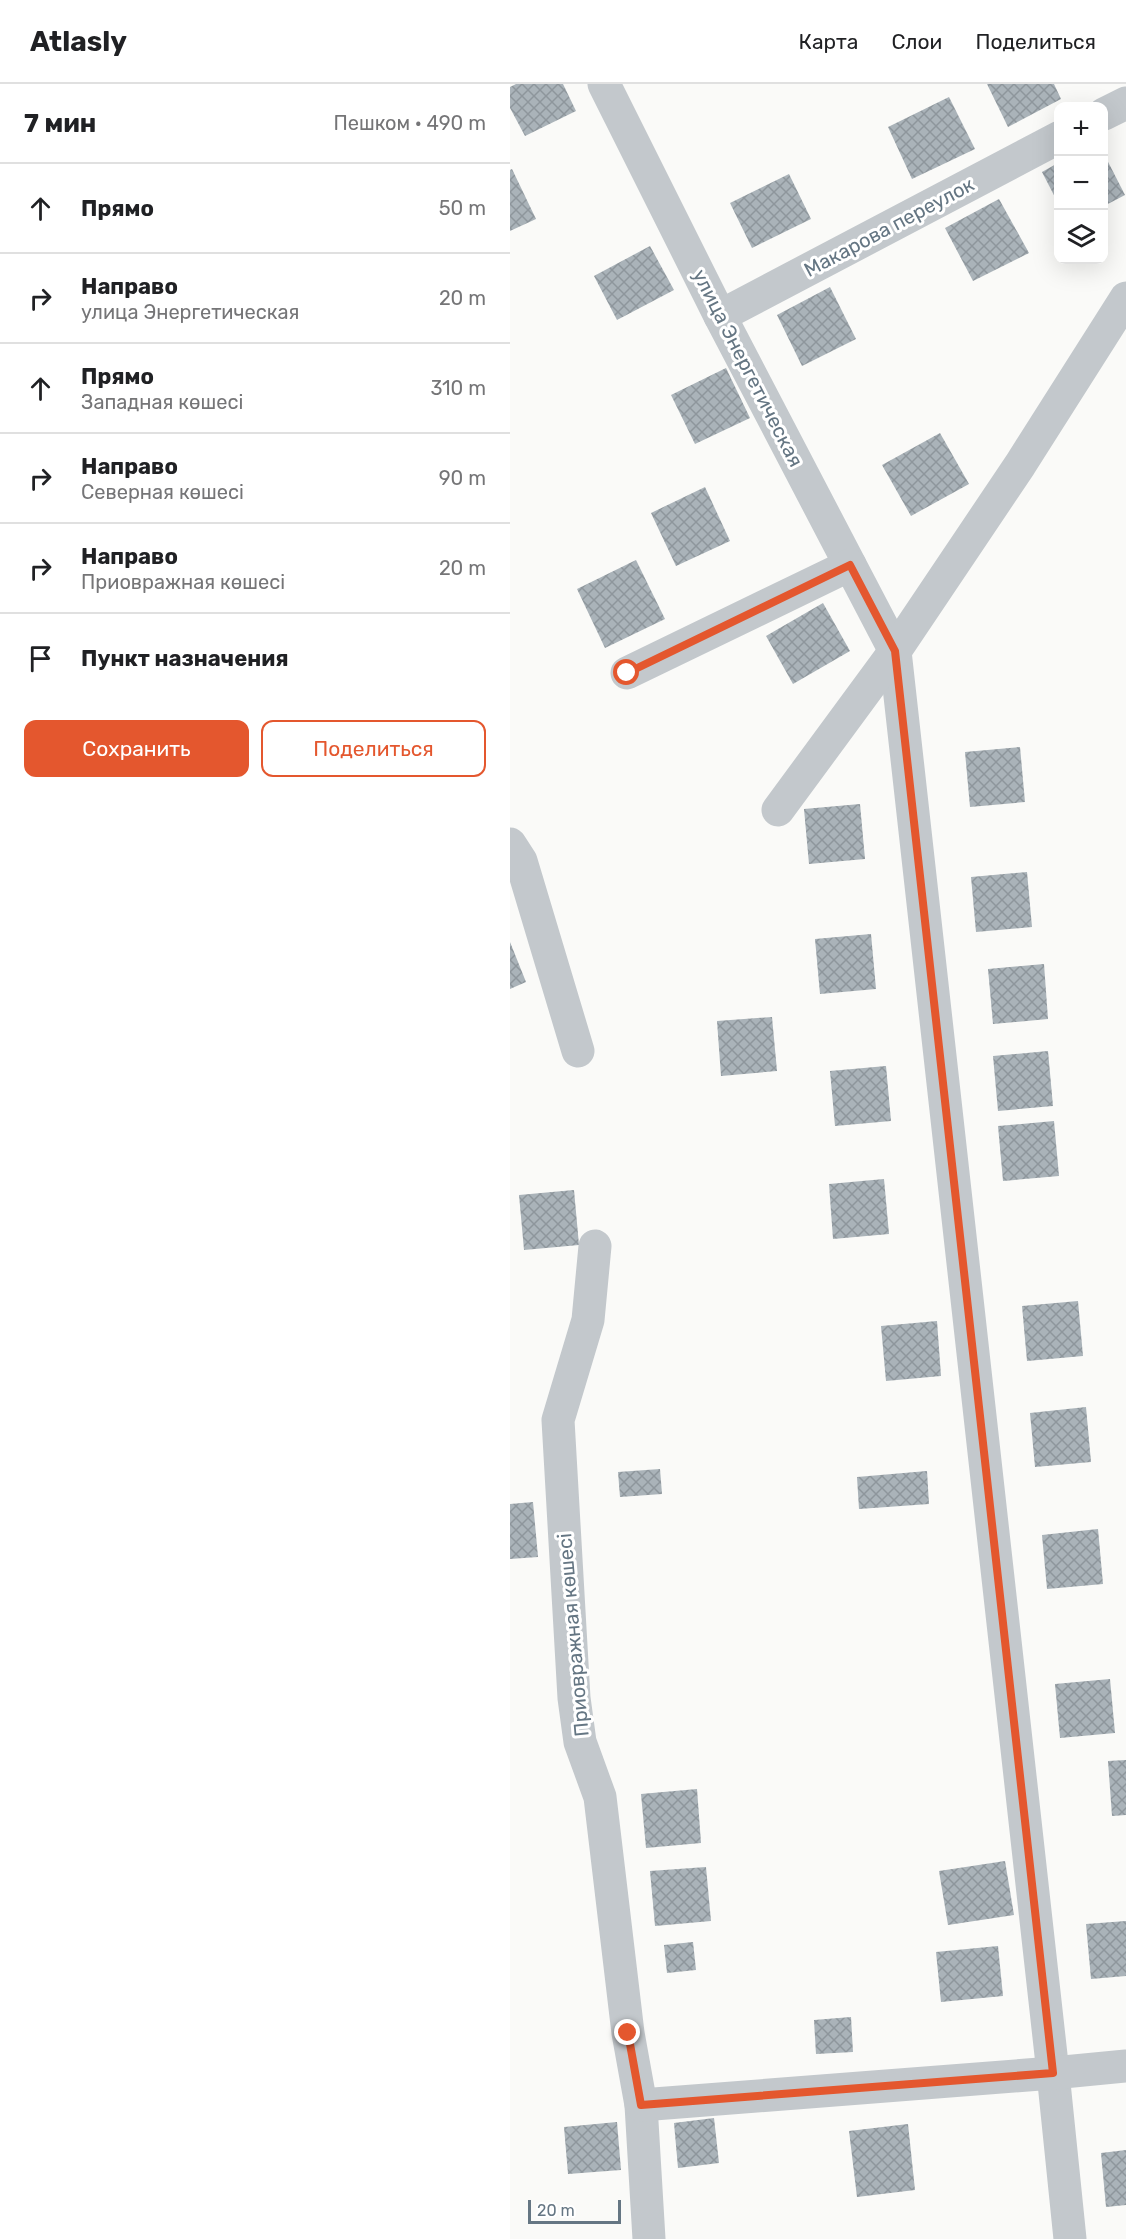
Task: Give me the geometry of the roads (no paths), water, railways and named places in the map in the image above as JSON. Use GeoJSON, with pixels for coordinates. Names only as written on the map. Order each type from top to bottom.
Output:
{"type":"FeatureCollection","features":[{"type":"Feature","properties":{"kind":"street","name":"улица Энергетическая"},"geometry":{"type":"LineString","coordinates":[[604,84],[720,316],[895,651]]}},
{"type":"Feature","properties":{"kind":"street"},"geometry":{"type":"LineString","coordinates":[[1108,112],[1126,103]]}},
{"type":"Feature","properties":{"kind":"street","name":"Макарова переулок"},"geometry":{"type":"LineString","coordinates":[[720,316],[1054,141]]}},
{"type":"Feature","properties":{"kind":"street"},"geometry":{"type":"LineString","coordinates":[[778,810],[895,651],[1020,465],[1126,298]]}},
{"type":"Feature","properties":{"kind":"street"},"geometry":{"type":"LineString","coordinates":[[627,673],[850,565]]}},
{"type":"Feature","properties":{"kind":"street"},"geometry":{"type":"LineString","coordinates":[[895,651],[1070,2239]]}},
{"type":"Feature","properties":{"kind":"street"},"geometry":{"type":"LineString","coordinates":[[510,844],[521,861],[578,1051]]}},
{"type":"Feature","properties":{"kind":"street","name":"Приовражная көшесі"},"geometry":{"type":"LineString","coordinates":[[595,1246],[588,1320],[558,1420],[574,1698],[580,1742],[600,1797],[628,2033],[641,2105],[649,2239]]}},
{"type":"Feature","properties":{"kind":"street"},"geometry":{"type":"LineString","coordinates":[[641,2105],[1126,2066]]}}]}
